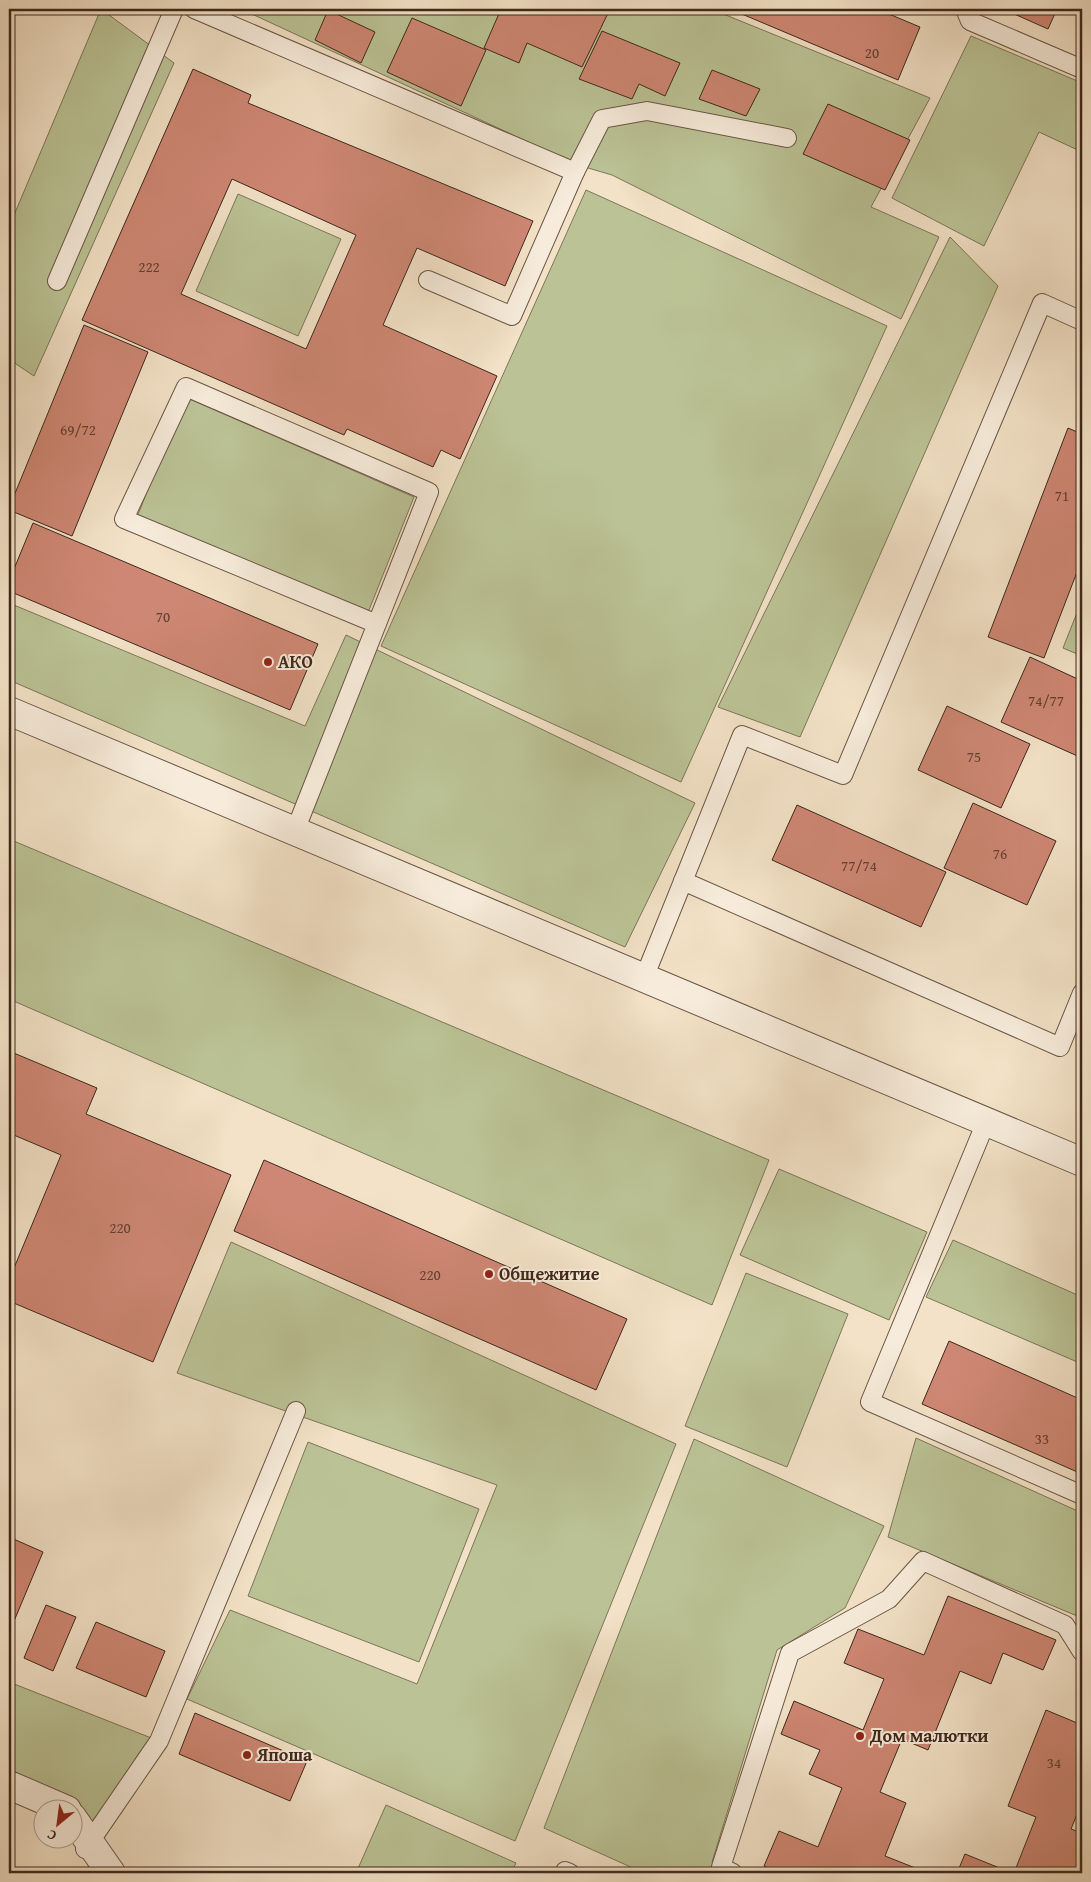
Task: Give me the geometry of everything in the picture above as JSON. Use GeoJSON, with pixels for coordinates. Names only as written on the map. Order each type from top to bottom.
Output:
{"type":"FeatureCollection","features":[{"type":"Feature","properties":{"kind":"street"},"geometry":{"type":"LineString","coordinates":[[9,710],[1082,1162]]}},
{"type":"Feature","properties":{"kind":"street"},"geometry":{"type":"LineString","coordinates":[[9,1785],[44,1800]]}},
{"type":"Feature","properties":{"kind":"street"},"geometry":{"type":"LineString","coordinates":[[82,1836],[87,1846],[111,1873]]}},
{"type":"Feature","properties":{"kind":"lane"},"geometry":{"type":"LineString","coordinates":[[57,281],[174,9]]}},
{"type":"Feature","properties":{"kind":"lane"},"geometry":{"type":"LineString","coordinates":[[194,9],[575,172]]}},
{"type":"Feature","properties":{"kind":"lane"},"geometry":{"type":"LineString","coordinates":[[965,9],[970,21],[1082,69]]}},
{"type":"Feature","properties":{"kind":"lane"},"geometry":{"type":"LineString","coordinates":[[428,280],[512,316],[575,172],[602,119],[647,110],[787,138]]}},
{"type":"Feature","properties":{"kind":"lane"},"geometry":{"type":"LineString","coordinates":[[644,978],[742,735],[843,775],[1042,303],[1082,321]]}},
{"type":"Feature","properties":{"kind":"lane"},"geometry":{"type":"LineString","coordinates":[[295,831],[377,624],[429,492],[186,387],[124,519],[377,624]]}},
{"type":"Feature","properties":{"kind":"lane"},"geometry":{"type":"LineString","coordinates":[[682,881],[1060,1047],[1082,993]]}},
{"type":"Feature","properties":{"kind":"lane"},"geometry":{"type":"LineString","coordinates":[[986,1122],[870,1402],[1082,1495]]}},
{"type":"Feature","properties":{"kind":"lane"},"geometry":{"type":"LineString","coordinates":[[87,1846],[159,1741],[296,1411]]}},
{"type":"Feature","properties":{"kind":"lane"},"geometry":{"type":"LineString","coordinates":[[733,1873],[721,1867],[790,1653],[890,1599],[922,1561],[1065,1625],[1082,1652]]}},
{"type":"Feature","properties":{"kind":"green space"},"geometry":{"type":"Polygon","coordinates":[[[101,9],[174,63],[34,376],[16,364],[9,355],[9,227],[101,9]]]}},
{"type":"Feature","properties":{"kind":"green space"},"geometry":{"type":"Polygon","coordinates":[[[241,9],[711,9],[930,98],[871,207],[939,237],[901,319],[612,175],[578,165],[241,9]]]}},
{"type":"Feature","properties":{"kind":"green space"},"geometry":{"type":"Polygon","coordinates":[[[971,36],[1082,83],[1082,152],[1039,132],[984,246],[892,198],[971,36]]]}},
{"type":"Feature","properties":{"kind":"green space"},"geometry":{"type":"Polygon","coordinates":[[[586,190],[887,326],[681,782],[381,646],[586,190]]]}},
{"type":"Feature","properties":{"kind":"green space"},"geometry":{"type":"Polygon","coordinates":[[[238,194],[341,239],[298,336],[196,291],[238,194]]]}},
{"type":"Feature","properties":{"kind":"green space"},"geometry":{"type":"Polygon","coordinates":[[[950,237],[998,286],[800,737],[718,707],[950,237]]]}},
{"type":"Feature","properties":{"kind":"green space"},"geometry":{"type":"Polygon","coordinates":[[[185,397],[414,497],[365,620],[135,522],[185,397]]]}},
{"type":"Feature","properties":{"kind":"green space"},"geometry":{"type":"Polygon","coordinates":[[[1082,600],[1082,656],[1063,648],[1082,600]]]}},
{"type":"Feature","properties":{"kind":"green space"},"geometry":{"type":"Polygon","coordinates":[[[9,603],[305,726],[346,635],[695,803],[625,947],[9,680],[9,603]]]}},
{"type":"Feature","properties":{"kind":"green space"},"geometry":{"type":"Polygon","coordinates":[[[9,839],[769,1160],[712,1305],[9,999],[9,839]]]}},
{"type":"Feature","properties":{"kind":"green space"},"geometry":{"type":"Polygon","coordinates":[[[779,1169],[927,1232],[889,1320],[740,1255],[779,1169]]]}},
{"type":"Feature","properties":{"kind":"green space"},"geometry":{"type":"Polygon","coordinates":[[[953,1240],[1082,1297],[1082,1364],[926,1297],[953,1240]]]}},
{"type":"Feature","properties":{"kind":"green space"},"geometry":{"type":"Polygon","coordinates":[[[231,1242],[676,1444],[515,1841],[187,1699],[230,1610],[417,1684],[497,1485],[177,1373],[231,1242]]]}},
{"type":"Feature","properties":{"kind":"green space"},"geometry":{"type":"Polygon","coordinates":[[[746,1273],[848,1314],[787,1467],[685,1426],[746,1273]]]}},
{"type":"Feature","properties":{"kind":"green space"},"geometry":{"type":"Polygon","coordinates":[[[916,1438],[1082,1513],[1082,1618],[888,1537],[916,1438]]]}},
{"type":"Feature","properties":{"kind":"green space"},"geometry":{"type":"Polygon","coordinates":[[[694,1439],[884,1526],[845,1608],[777,1650],[712,1862],[726,1873],[644,1873],[544,1828],[694,1439]]]}},
{"type":"Feature","properties":{"kind":"green space"},"geometry":{"type":"Polygon","coordinates":[[[308,1442],[479,1509],[419,1662],[248,1596],[308,1442]]]}},
{"type":"Feature","properties":{"kind":"green space"},"geometry":{"type":"Polygon","coordinates":[[[9,1682],[159,1741],[89,1825],[82,1821],[82,1800],[47,1800],[9,1777],[9,1682]]]}},
{"type":"Feature","properties":{"kind":"green space"},"geometry":{"type":"Polygon","coordinates":[[[386,1805],[516,1863],[511,1873],[356,1873],[386,1805]]]}},
{"type":"Feature","properties":{"kind":"building"},"geometry":{"type":"Polygon","coordinates":[[[501,9],[604,9],[609,11],[582,67],[527,43],[519,63],[484,48],[501,9]]]}},
{"type":"Feature","properties":{"kind":"building"},"geometry":{"type":"Polygon","coordinates":[[[730,9],[877,9],[920,27],[898,80],[730,9]]]}},
{"type":"Feature","properties":{"kind":"building"},"geometry":{"type":"Polygon","coordinates":[[[1003,9],[1057,9],[1048,29],[1003,9]]]}},
{"type":"Feature","properties":{"kind":"building"},"geometry":{"type":"Polygon","coordinates":[[[328,10],[375,32],[361,63],[315,40],[328,10]]]}},
{"type":"Feature","properties":{"kind":"building"},"geometry":{"type":"Polygon","coordinates":[[[412,18],[486,50],[461,106],[387,72],[412,18]]]}},
{"type":"Feature","properties":{"kind":"building"},"geometry":{"type":"Polygon","coordinates":[[[602,31],[680,63],[665,96],[639,84],[632,99],[579,79],[602,31]]]}},
{"type":"Feature","properties":{"kind":"building"},"geometry":{"type":"Polygon","coordinates":[[[193,69],[251,95],[248,103],[533,221],[505,286],[417,248],[383,325],[497,376],[460,459],[441,450],[433,467],[347,429],[344,435],[82,320],[193,69]],[[232,179],[181,294],[306,349],[356,235],[232,179]]]}},
{"type":"Feature","properties":{"kind":"building"},"geometry":{"type":"Polygon","coordinates":[[[712,70],[760,89],[746,116],[699,99],[712,70]]]}},
{"type":"Feature","properties":{"kind":"building"},"geometry":{"type":"Polygon","coordinates":[[[828,104],[910,140],[885,190],[803,154],[828,104]]]}},
{"type":"Feature","properties":{"kind":"building"},"geometry":{"type":"Polygon","coordinates":[[[84,325],[148,352],[72,536],[9,510],[9,508],[84,325]]]}},
{"type":"Feature","properties":{"kind":"building"},"geometry":{"type":"Polygon","coordinates":[[[1068,428],[1082,434],[1082,559],[1044,658],[988,637],[1068,428]]]}},
{"type":"Feature","properties":{"kind":"building"},"geometry":{"type":"Polygon","coordinates":[[[33,523],[318,644],[290,710],[9,591],[9,581],[33,523]]]}},
{"type":"Feature","properties":{"kind":"building"},"geometry":{"type":"Polygon","coordinates":[[[1030,657],[1082,681],[1082,758],[1001,722],[1030,657]]]}},
{"type":"Feature","properties":{"kind":"building"},"geometry":{"type":"Polygon","coordinates":[[[947,706],[1030,744],[1001,808],[918,770],[947,706]]]}},
{"type":"Feature","properties":{"kind":"building"},"geometry":{"type":"Polygon","coordinates":[[[973,803],[1056,841],[1027,905],[944,868],[973,803]]]}},
{"type":"Feature","properties":{"kind":"building"},"geometry":{"type":"Polygon","coordinates":[[[797,805],[946,872],[921,927],[772,860],[797,805]]]}},
{"type":"Feature","properties":{"kind":"building"},"geometry":{"type":"Polygon","coordinates":[[[9,1051],[97,1088],[86,1114],[231,1175],[153,1362],[9,1301],[9,1280],[61,1155],[9,1133],[9,1051]]]}},
{"type":"Feature","properties":{"kind":"building"},"geometry":{"type":"Polygon","coordinates":[[[264,1160],[627,1319],[596,1390],[234,1231],[264,1160]]]}},
{"type":"Feature","properties":{"kind":"building"},"geometry":{"type":"Polygon","coordinates":[[[949,1341],[1082,1400],[1082,1474],[922,1404],[949,1341]]]}},
{"type":"Feature","properties":{"kind":"building"},"geometry":{"type":"Polygon","coordinates":[[[9,1537],[43,1552],[9,1633],[9,1537]]]}},
{"type":"Feature","properties":{"kind":"building","name":"Дом малютки"},"geometry":{"type":"Polygon","coordinates":[[[948,1596],[1056,1640],[1043,1670],[1003,1653],[991,1684],[960,1671],[928,1750],[902,1739],[880,1792],[906,1803],[885,1856],[928,1873],[821,1873],[812,1870],[811,1873],[781,1873],[764,1866],[779,1831],[818,1847],[842,1788],[809,1774],[820,1750],[781,1734],[794,1701],[863,1730],[884,1679],[844,1663],[858,1629],[924,1655],[948,1596]]]}},
{"type":"Feature","properties":{"kind":"building"},"geometry":{"type":"Polygon","coordinates":[[[46,1605],[76,1617],[53,1671],[24,1658],[46,1605]]]}},
{"type":"Feature","properties":{"kind":"building"},"geometry":{"type":"Polygon","coordinates":[[[96,1622],[165,1651],[146,1697],[76,1668],[96,1622]]]}},
{"type":"Feature","properties":{"kind":"building","name":"Дом малютки"},"geometry":{"type":"Polygon","coordinates":[[[1046,1710],[1082,1725],[1082,1802],[1071,1829],[1082,1833],[1082,1873],[1014,1873],[1036,1817],[1008,1806],[1046,1710]]]}},
{"type":"Feature","properties":{"kind":"building"},"geometry":{"type":"Polygon","coordinates":[[[195,1713],[307,1761],[290,1801],[179,1754],[195,1713]]]}},
{"type":"Feature","properties":{"kind":"building"},"geometry":{"type":"Polygon","coordinates":[[[965,1854],[1012,1873],[957,1873],[965,1854]]]}},
{"type":"Feature","properties":{"kind":"place","name":"АКО"},"geometry":{"type":"Point","coordinates":[268,662]}},
{"type":"Feature","properties":{"kind":"place","name":"Общежитие"},"geometry":{"type":"Point","coordinates":[489,1274]}},
{"type":"Feature","properties":{"kind":"place","name":"Дом малютки"},"geometry":{"type":"Point","coordinates":[860,1736]}},
{"type":"Feature","properties":{"kind":"place","name":"Япоша"},"geometry":{"type":"Point","coordinates":[247,1755]}}]}
